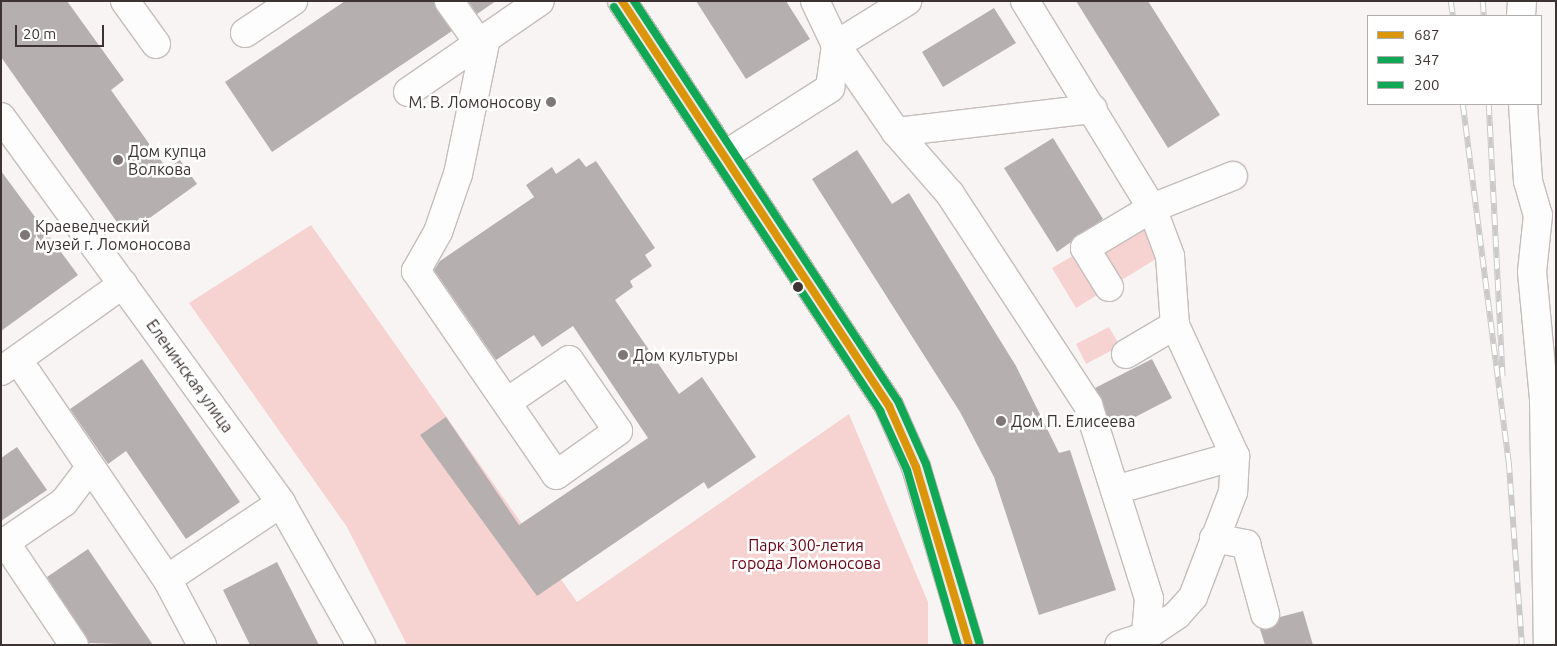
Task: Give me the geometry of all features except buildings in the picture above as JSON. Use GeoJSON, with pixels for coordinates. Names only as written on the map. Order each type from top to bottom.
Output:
{"type":"FeatureCollection","features":[{"type":"Feature","properties":{"kind":"main road"},"geometry":{"type":"LineString","coordinates":[[622,1],[889,406],[916,467],[969,645]]}},
{"type":"Feature","properties":{"kind":"street"},"geometry":{"type":"LineString","coordinates":[[125,1],[156,44]]}},
{"type":"Feature","properties":{"kind":"street"},"geometry":{"type":"LineString","coordinates":[[245,33],[293,1]]}},
{"type":"Feature","properties":{"kind":"street"},"geometry":{"type":"LineString","coordinates":[[449,1],[482,41],[458,174],[438,232],[416,270],[507,402]]}},
{"type":"Feature","properties":{"kind":"street"},"geometry":{"type":"LineString","coordinates":[[408,92],[540,1]]}},
{"type":"Feature","properties":{"kind":"street"},"geometry":{"type":"LineString","coordinates":[[815,1],[836,44],[896,132],[950,194],[1088,405],[1150,599],[1136,642]]}},
{"type":"Feature","properties":{"kind":"street"},"geometry":{"type":"LineString","coordinates":[[836,44],[908,1]]}},
{"type":"Feature","properties":{"kind":"street"},"geometry":{"type":"LineString","coordinates":[[1025,1],[1152,208],[1170,256],[1176,325],[1235,456],[1232,492],[1193,597],[1178,615],[1136,642]]}},
{"type":"Feature","properties":{"kind":"street"},"geometry":{"type":"LineString","coordinates":[[1522,1],[1522,15]]}},
{"type":"Feature","properties":{"kind":"street"},"geometry":{"type":"LineString","coordinates":[[725,155],[830,88],[836,44]]}},
{"type":"Feature","properties":{"kind":"street"},"geometry":{"type":"LineString","coordinates":[[1523,105],[1528,180],[1538,215],[1532,272],[1544,400],[1548,645]]}},
{"type":"Feature","properties":{"kind":"street"},"geometry":{"type":"LineString","coordinates":[[896,132],[1092,109]]}},
{"type":"Feature","properties":{"kind":"street","name":"Еленинская улица"},"geometry":{"type":"LineString","coordinates":[[6,134],[124,284],[281,503],[361,645]]}},
{"type":"Feature","properties":{"kind":"street"},"geometry":{"type":"LineString","coordinates":[[1109,287],[1086,248],[1152,208],[1233,176]]}},
{"type":"Feature","properties":{"kind":"street"},"geometry":{"type":"LineString","coordinates":[[124,284],[10,366],[89,468],[167,579],[202,645]]}},
{"type":"Feature","properties":{"kind":"street"},"geometry":{"type":"LineString","coordinates":[[1126,354],[1176,325]]}},
{"type":"Feature","properties":{"kind":"street"},"geometry":{"type":"LineString","coordinates":[[1116,490],[1235,456]]}},
{"type":"Feature","properties":{"kind":"street"},"geometry":{"type":"LineString","coordinates":[[74,645],[3,544],[64,502],[89,468]]}},
{"type":"Feature","properties":{"kind":"street"},"geometry":{"type":"LineString","coordinates":[[167,579],[281,503]]}},
{"type":"Feature","properties":{"kind":"street"},"geometry":{"type":"LineString","coordinates":[[1214,538],[1246,544],[1265,614]]}},
{"type":"Feature","properties":{"kind":"green space"},"geometry":{"type":"Polygon","coordinates":[[[1140,216],[1164,254],[1076,308],[1052,268],[1140,216]]]}},
{"type":"Feature","properties":{"kind":"green space","name":"Парк 300-летия города Ломоносова"},"geometry":{"type":"Polygon","coordinates":[[[311,225],[577,602],[849,414],[928,602],[928,645],[407,645],[347,527],[189,303],[311,225]]]}},
{"type":"Feature","properties":{"kind":"green space"},"geometry":{"type":"Polygon","coordinates":[[[1109,327],[1120,346],[1086,364],[1076,344],[1109,327]]]}},
{"type":"Feature","properties":{"kind":"railway"},"geometry":{"type":"LineString","coordinates":[[1451,1],[1453,15]]}},
{"type":"Feature","properties":{"kind":"railway"},"geometry":{"type":"LineString","coordinates":[[1483,1],[1484,15]]}},
{"type":"Feature","properties":{"kind":"railway"},"geometry":{"type":"LineString","coordinates":[[1463,105],[1509,462],[1522,645]]}},
{"type":"Feature","properties":{"kind":"railway"},"geometry":{"type":"LineString","coordinates":[[1489,105],[1503,377]]}},
{"type":"Feature","properties":{"kind":"transit line","name":"687"},"geometry":{"type":"LineString","coordinates":[[622,1],[889,406],[916,467],[969,645]]}},
{"type":"Feature","properties":{"kind":"transit line","name":"200"},"geometry":{"type":"LineString","coordinates":[[634,1],[898,401],[926,464],[979,642]]}},
{"type":"Feature","properties":{"kind":"transit line","name":"347"},"geometry":{"type":"LineString","coordinates":[[614,7],[880,411],[907,470],[958,645]]}},
{"type":"Feature","properties":{"kind":"place","name":"М. В. Ломоносову"},"geometry":{"type":"Point","coordinates":[551,102]}},
{"type":"Feature","properties":{"kind":"place","name":"Дом купца Волкова"},"geometry":{"type":"Point","coordinates":[118,160]}},
{"type":"Feature","properties":{"kind":"place","name":"Краеведческий музей г. Ломоносова"},"geometry":{"type":"Point","coordinates":[25,235]}},
{"type":"Feature","properties":{"kind":"place","name":"Дом культуры"},"geometry":{"type":"Point","coordinates":[623,355]}},
{"type":"Feature","properties":{"kind":"place","name":"Дом П. Елисеева"},"geometry":{"type":"Point","coordinates":[1001,421]}}]}
